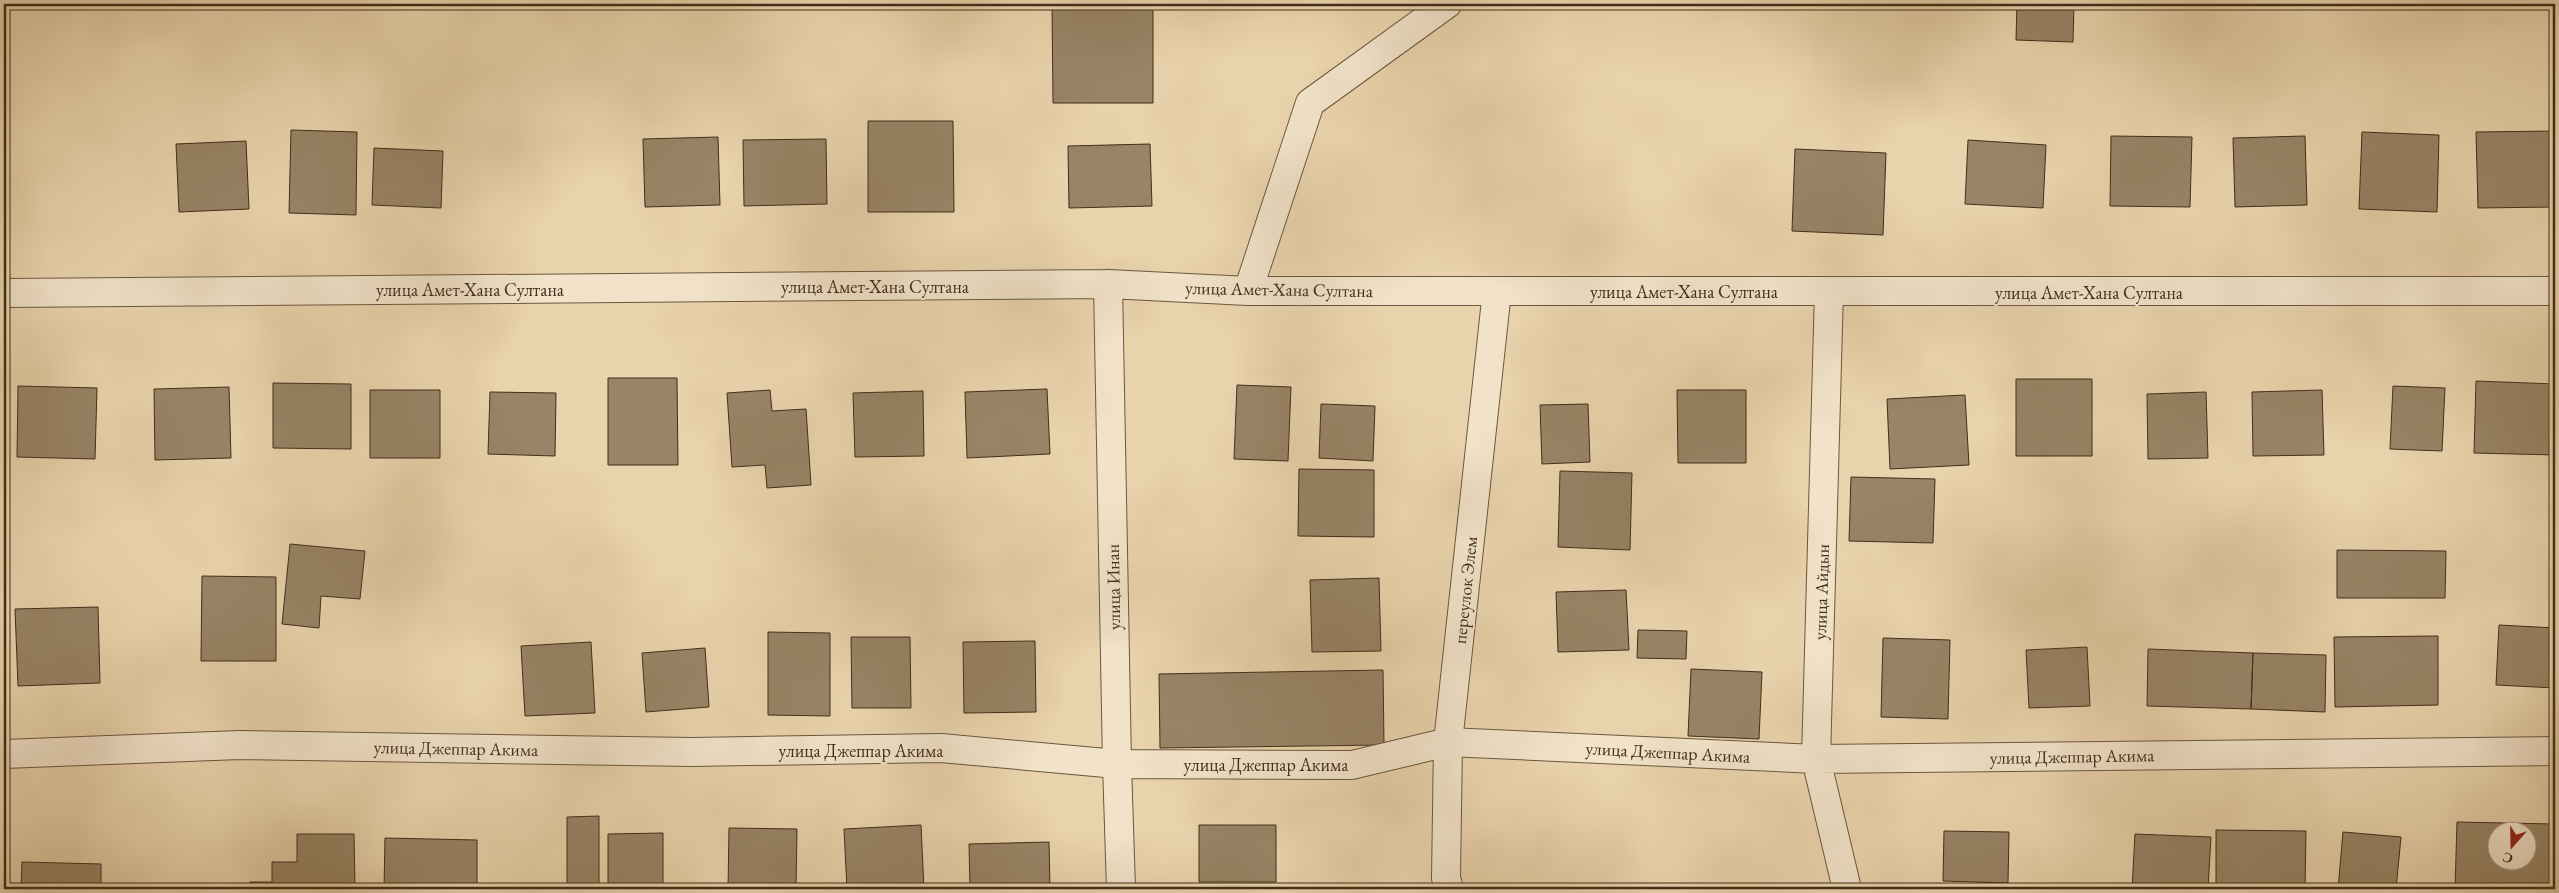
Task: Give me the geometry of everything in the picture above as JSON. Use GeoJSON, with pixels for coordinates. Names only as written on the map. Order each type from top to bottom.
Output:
{"type":"FeatureCollection","features":[{"type":"Feature","properties":{"kind":"street"},"geometry":{"type":"LineString","coordinates":[[1248,290],[1310,103],[1447,4]]}},
{"type":"Feature","properties":{"kind":"street","name":"улица Амет-Хана Султана"},"geometry":{"type":"LineString","coordinates":[[4,293],[1108,284],[1248,290],[2555,292]]}},
{"type":"Feature","properties":{"kind":"street","name":"улица Инан"},"geometry":{"type":"LineString","coordinates":[[1108,284],[1116,764],[1121,889]]}},
{"type":"Feature","properties":{"kind":"street","name":"переулок Элем"},"geometry":{"type":"LineString","coordinates":[[1449,889],[1446,878],[1448,742],[1497,291]]}},
{"type":"Feature","properties":{"kind":"street","name":"улица Айдын"},"geometry":{"type":"LineString","coordinates":[[1829,291],[1816,759],[1847,889]]}},
{"type":"Feature","properties":{"kind":"street","name":"улица Джеппар Акима"},"geometry":{"type":"LineString","coordinates":[[4,754],[240,745],[692,752],[941,748],[1116,764],[1352,765],[1448,742],[1816,759],[2555,751]]}},
{"type":"Feature","properties":{"kind":"building"},"geometry":{"type":"Polygon","coordinates":[[[1052,4],[1153,4],[1153,103],[1053,103],[1052,4]]]}},
{"type":"Feature","properties":{"kind":"building"},"geometry":{"type":"Polygon","coordinates":[[[2017,4],[2074,4],[2073,42],[2016,40],[2017,4]]]}},
{"type":"Feature","properties":{"kind":"building"},"geometry":{"type":"Polygon","coordinates":[[[868,121],[953,121],[954,212],[868,212],[868,121]]]}},
{"type":"Feature","properties":{"kind":"building"},"geometry":{"type":"Polygon","coordinates":[[[291,130],[357,132],[356,215],[289,213],[291,130]]]}},
{"type":"Feature","properties":{"kind":"building"},"geometry":{"type":"Polygon","coordinates":[[[2555,131],[2555,207],[2478,208],[2476,132],[2555,131]]]}},
{"type":"Feature","properties":{"kind":"building"},"geometry":{"type":"Polygon","coordinates":[[[2362,132],[2439,135],[2437,212],[2359,209],[2362,132]]]}},
{"type":"Feature","properties":{"kind":"building"},"geometry":{"type":"Polygon","coordinates":[[[2111,136],[2192,137],[2190,207],[2110,206],[2111,136]]]}},
{"type":"Feature","properties":{"kind":"building"},"geometry":{"type":"Polygon","coordinates":[[[2305,136],[2307,205],[2235,207],[2233,138],[2305,136]]]}},
{"type":"Feature","properties":{"kind":"building"},"geometry":{"type":"Polygon","coordinates":[[[718,137],[720,205],[645,207],[643,139],[718,137]]]}},
{"type":"Feature","properties":{"kind":"building"},"geometry":{"type":"Polygon","coordinates":[[[826,139],[827,204],[744,206],[743,140],[826,139]]]}},
{"type":"Feature","properties":{"kind":"building"},"geometry":{"type":"Polygon","coordinates":[[[1968,140],[2046,145],[2043,208],[1965,204],[1968,140]]]}},
{"type":"Feature","properties":{"kind":"building"},"geometry":{"type":"Polygon","coordinates":[[[246,141],[249,209],[179,212],[176,144],[246,141]]]}},
{"type":"Feature","properties":{"kind":"building"},"geometry":{"type":"Polygon","coordinates":[[[1150,144],[1152,206],[1069,208],[1068,146],[1150,144]]]}},
{"type":"Feature","properties":{"kind":"building"},"geometry":{"type":"Polygon","coordinates":[[[374,148],[443,151],[441,208],[372,205],[374,148]]]}},
{"type":"Feature","properties":{"kind":"building"},"geometry":{"type":"Polygon","coordinates":[[[1795,149],[1886,153],[1883,235],[1792,231],[1795,149]]]}},
{"type":"Feature","properties":{"kind":"building"},"geometry":{"type":"Polygon","coordinates":[[[608,378],[677,378],[678,465],[608,465],[608,378]]]}},
{"type":"Feature","properties":{"kind":"building"},"geometry":{"type":"Polygon","coordinates":[[[2016,379],[2092,379],[2092,456],[2016,456],[2016,379]]]}},
{"type":"Feature","properties":{"kind":"building"},"geometry":{"type":"Polygon","coordinates":[[[2476,381],[2555,384],[2555,455],[2474,453],[2476,381]]]}},
{"type":"Feature","properties":{"kind":"building"},"geometry":{"type":"Polygon","coordinates":[[[273,383],[351,384],[351,449],[273,448],[273,383]]]}},
{"type":"Feature","properties":{"kind":"building"},"geometry":{"type":"Polygon","coordinates":[[[1237,385],[1291,387],[1288,461],[1234,459],[1237,385]]]}},
{"type":"Feature","properties":{"kind":"building"},"geometry":{"type":"Polygon","coordinates":[[[18,386],[97,388],[95,459],[17,457],[18,386]]]}},
{"type":"Feature","properties":{"kind":"building"},"geometry":{"type":"Polygon","coordinates":[[[2393,386],[2445,388],[2442,451],[2390,449],[2393,386]]]}},
{"type":"Feature","properties":{"kind":"building"},"geometry":{"type":"Polygon","coordinates":[[[229,387],[231,458],[155,460],[154,389],[229,387]]]}},
{"type":"Feature","properties":{"kind":"building"},"geometry":{"type":"Polygon","coordinates":[[[1047,389],[1050,454],[967,458],[965,392],[1047,389]]]}},
{"type":"Feature","properties":{"kind":"building"},"geometry":{"type":"Polygon","coordinates":[[[370,390],[440,390],[440,458],[370,458],[370,390]]]}},
{"type":"Feature","properties":{"kind":"building"},"geometry":{"type":"Polygon","coordinates":[[[770,390],[772,411],[806,409],[811,485],[767,488],[765,465],[732,467],[727,393],[770,390]]]}},
{"type":"Feature","properties":{"kind":"building"},"geometry":{"type":"Polygon","coordinates":[[[1677,390],[1746,390],[1746,463],[1678,463],[1677,390]]]}},
{"type":"Feature","properties":{"kind":"building"},"geometry":{"type":"Polygon","coordinates":[[[2322,390],[2324,455],[2253,456],[2252,392],[2322,390]]]}},
{"type":"Feature","properties":{"kind":"building"},"geometry":{"type":"Polygon","coordinates":[[[923,391],[924,456],[855,457],[853,393],[923,391]]]}},
{"type":"Feature","properties":{"kind":"building"},"geometry":{"type":"Polygon","coordinates":[[[490,392],[556,393],[555,456],[488,454],[490,392]]]}},
{"type":"Feature","properties":{"kind":"building"},"geometry":{"type":"Polygon","coordinates":[[[2206,392],[2208,458],[2148,459],[2147,394],[2206,392]]]}},
{"type":"Feature","properties":{"kind":"building"},"geometry":{"type":"Polygon","coordinates":[[[1965,395],[1969,465],[1890,469],[1887,399],[1965,395]]]}},
{"type":"Feature","properties":{"kind":"building"},"geometry":{"type":"Polygon","coordinates":[[[1321,404],[1375,406],[1373,461],[1319,458],[1321,404]]]}},
{"type":"Feature","properties":{"kind":"building"},"geometry":{"type":"Polygon","coordinates":[[[1588,404],[1590,462],[1542,464],[1540,405],[1588,404]]]}},
{"type":"Feature","properties":{"kind":"building"},"geometry":{"type":"Polygon","coordinates":[[[1299,469],[1374,470],[1374,537],[1298,536],[1299,469]]]}},
{"type":"Feature","properties":{"kind":"building"},"geometry":{"type":"Polygon","coordinates":[[[1560,471],[1632,473],[1630,550],[1558,547],[1560,471]]]}},
{"type":"Feature","properties":{"kind":"building"},"geometry":{"type":"Polygon","coordinates":[[[1851,477],[1935,479],[1933,543],[1849,541],[1851,477]]]}},
{"type":"Feature","properties":{"kind":"building"},"geometry":{"type":"Polygon","coordinates":[[[290,544],[365,551],[360,599],[321,596],[319,628],[282,624],[290,544]]]}},
{"type":"Feature","properties":{"kind":"building"},"geometry":{"type":"Polygon","coordinates":[[[2337,550],[2446,551],[2445,598],[2337,598],[2337,550]]]}},
{"type":"Feature","properties":{"kind":"building"},"geometry":{"type":"Polygon","coordinates":[[[202,576],[276,577],[276,661],[201,661],[202,576]]]}},
{"type":"Feature","properties":{"kind":"building"},"geometry":{"type":"Polygon","coordinates":[[[1379,578],[1381,651],[1312,652],[1310,580],[1379,578]]]}},
{"type":"Feature","properties":{"kind":"building"},"geometry":{"type":"Polygon","coordinates":[[[1626,590],[1629,650],[1558,652],[1556,592],[1626,590]]]}},
{"type":"Feature","properties":{"kind":"building"},"geometry":{"type":"Polygon","coordinates":[[[98,607],[100,683],[18,686],[15,609],[98,607]]]}},
{"type":"Feature","properties":{"kind":"building"},"geometry":{"type":"Polygon","coordinates":[[[2499,625],[2555,628],[2555,688],[2496,685],[2499,625]]]}},
{"type":"Feature","properties":{"kind":"building"},"geometry":{"type":"Polygon","coordinates":[[[1638,630],[1687,631],[1686,659],[1637,658],[1638,630]]]}},
{"type":"Feature","properties":{"kind":"building"},"geometry":{"type":"Polygon","coordinates":[[[768,632],[830,633],[830,716],[768,715],[768,632]]]}},
{"type":"Feature","properties":{"kind":"building"},"geometry":{"type":"Polygon","coordinates":[[[2438,636],[2438,705],[2335,707],[2334,637],[2438,636]]]}},
{"type":"Feature","properties":{"kind":"building"},"geometry":{"type":"Polygon","coordinates":[[[851,637],[910,637],[911,708],[852,708],[851,637]]]}},
{"type":"Feature","properties":{"kind":"building"},"geometry":{"type":"Polygon","coordinates":[[[1883,638],[1950,640],[1948,719],[1881,717],[1883,638]]]}},
{"type":"Feature","properties":{"kind":"building"},"geometry":{"type":"Polygon","coordinates":[[[1035,641],[1036,712],[964,713],[963,642],[1035,641]]]}},
{"type":"Feature","properties":{"kind":"building"},"geometry":{"type":"Polygon","coordinates":[[[591,642],[595,713],[525,716],[521,646],[591,642]]]}},
{"type":"Feature","properties":{"kind":"building"},"geometry":{"type":"Polygon","coordinates":[[[2087,647],[2090,706],[2029,708],[2026,650],[2087,647]]]}},
{"type":"Feature","properties":{"kind":"building"},"geometry":{"type":"Polygon","coordinates":[[[705,648],[709,707],[646,712],[642,653],[705,648]]]}},
{"type":"Feature","properties":{"kind":"building"},"geometry":{"type":"Polygon","coordinates":[[[2148,649],[2253,653],[2251,709],[2147,706],[2148,649]]]}},
{"type":"Feature","properties":{"kind":"building"},"geometry":{"type":"Polygon","coordinates":[[[2253,653],[2326,655],[2325,712],[2251,709],[2253,653]]]}},
{"type":"Feature","properties":{"kind":"building"},"geometry":{"type":"Polygon","coordinates":[[[1691,669],[1762,672],[1759,739],[1688,736],[1691,669]]]}},
{"type":"Feature","properties":{"kind":"building"},"geometry":{"type":"Polygon","coordinates":[[[1383,670],[1384,745],[1160,748],[1159,674],[1383,670]]]}},
{"type":"Feature","properties":{"kind":"building"},"geometry":{"type":"Polygon","coordinates":[[[599,816],[599,889],[567,889],[567,817],[599,816]]]}},
{"type":"Feature","properties":{"kind":"building"},"geometry":{"type":"Polygon","coordinates":[[[2457,822],[2486,823],[2486,870],[2536,870],[2536,824],[2555,824],[2555,889],[2455,889],[2457,822]]]}},
{"type":"Feature","properties":{"kind":"building"},"geometry":{"type":"Polygon","coordinates":[[[921,825],[924,889],[847,889],[844,829],[921,825]]]}},
{"type":"Feature","properties":{"kind":"building"},"geometry":{"type":"Polygon","coordinates":[[[1199,825],[1276,825],[1276,882],[1199,882],[1199,825]]]}},
{"type":"Feature","properties":{"kind":"building"},"geometry":{"type":"Polygon","coordinates":[[[729,828],[797,829],[796,889],[728,889],[729,828]]]}},
{"type":"Feature","properties":{"kind":"building"},"geometry":{"type":"Polygon","coordinates":[[[2216,830],[2306,831],[2305,889],[2216,889],[2216,830]]]}},
{"type":"Feature","properties":{"kind":"building"},"geometry":{"type":"Polygon","coordinates":[[[1944,831],[2009,832],[2008,883],[1943,881],[1944,831]]]}},
{"type":"Feature","properties":{"kind":"building"},"geometry":{"type":"Polygon","coordinates":[[[2343,832],[2401,837],[2396,889],[2338,889],[2343,832]]]}},
{"type":"Feature","properties":{"kind":"building"},"geometry":{"type":"Polygon","coordinates":[[[663,833],[663,889],[608,889],[608,834],[663,833]]]}},
{"type":"Feature","properties":{"kind":"building"},"geometry":{"type":"Polygon","coordinates":[[[297,834],[354,834],[355,889],[250,889],[250,882],[272,882],[272,862],[297,862],[297,834]]]}},
{"type":"Feature","properties":{"kind":"building"},"geometry":{"type":"Polygon","coordinates":[[[2135,834],[2211,837],[2208,889],[2132,889],[2135,834]]]}},
{"type":"Feature","properties":{"kind":"building"},"geometry":{"type":"Polygon","coordinates":[[[385,838],[477,840],[477,889],[384,889],[385,838]]]}},
{"type":"Feature","properties":{"kind":"building"},"geometry":{"type":"Polygon","coordinates":[[[1049,842],[1050,889],[970,889],[969,844],[1049,842]]]}},
{"type":"Feature","properties":{"kind":"building"},"geometry":{"type":"Polygon","coordinates":[[[22,862],[101,864],[101,889],[21,889],[22,862]]]}}]}
